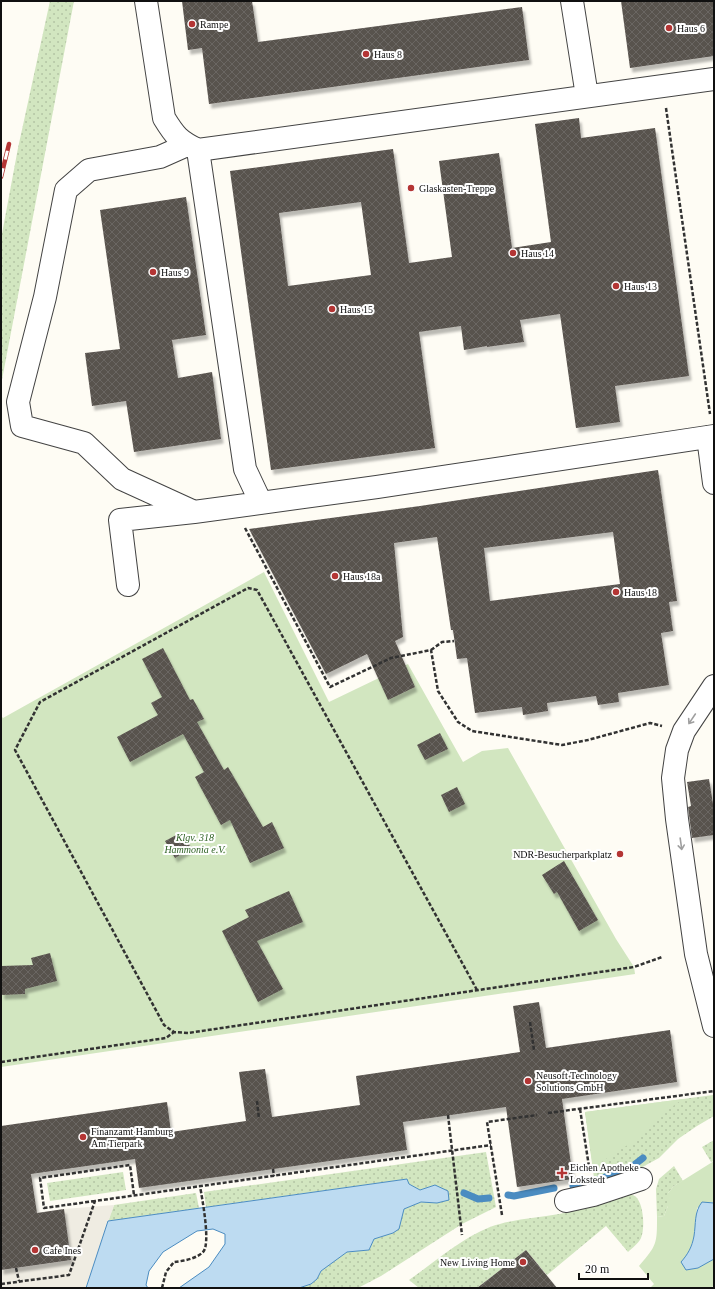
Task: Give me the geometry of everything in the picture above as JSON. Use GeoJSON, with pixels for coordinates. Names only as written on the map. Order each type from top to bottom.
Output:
{"type":"FeatureCollection","features":[{"type":"Feature","properties":{"kind":"street"},"geometry":{"type":"LineString","coordinates":[[146,1],[164,118],[174,135],[193,147],[245,469],[261,502]]}},
{"type":"Feature","properties":{"kind":"street"},"geometry":{"type":"LineString","coordinates":[[572,1],[587,96]]}},
{"type":"Feature","properties":{"kind":"street"},"geometry":{"type":"LineString","coordinates":[[194,512],[122,479],[84,443],[22,426],[18,402],[45,297],[66,190],[89,170],[160,157],[193,147],[714,79]]}},
{"type":"Feature","properties":{"kind":"street"},"geometry":{"type":"LineString","coordinates":[[128,585],[120,520],[194,512],[711,437],[714,482]]}},
{"type":"Feature","properties":{"kind":"street"},"geometry":{"type":"LineString","coordinates":[[714,686],[684,731],[677,750],[673,778],[677,819],[696,954],[708,982],[714,1026]]}},
{"type":"Feature","properties":{"kind":"street"},"geometry":{"type":"LineString","coordinates":[[566,1201],[593,1195],[641,1179]]}},
{"type":"Feature","properties":{"kind":"path"},"geometry":{"type":"LineString","coordinates":[[663,86],[710,414],[711,437]]}},
{"type":"Feature","properties":{"kind":"path"},"geometry":{"type":"LineString","coordinates":[[242,523],[330,687],[391,658],[431,650],[442,642],[454,641]]}},
{"type":"Feature","properties":{"kind":"path"},"geometry":{"type":"LineString","coordinates":[[477,990],[257,590],[248,588],[40,702],[15,750],[164,1026],[174,1032],[188,1033],[634,967],[662,957]]}},
{"type":"Feature","properties":{"kind":"path"},"geometry":{"type":"LineString","coordinates":[[431,650],[438,691],[458,722],[472,731],[562,745],[588,740],[650,723],[684,731]]}},
{"type":"Feature","properties":{"kind":"path"},"geometry":{"type":"LineString","coordinates":[[530,1022],[534,1050]]}},
{"type":"Feature","properties":{"kind":"path"},"geometry":{"type":"LineString","coordinates":[[1,1062],[166,1038],[174,1032]]}},
{"type":"Feature","properties":{"kind":"path"},"geometry":{"type":"LineString","coordinates":[[548,1113],[714,1091]]}},
{"type":"Feature","properties":{"kind":"path"},"geometry":{"type":"LineString","coordinates":[[257,1101],[259,1119]]}},
{"type":"Feature","properties":{"kind":"path"},"geometry":{"type":"LineString","coordinates":[[580,1109],[593,1195]]}},
{"type":"Feature","properties":{"kind":"path"},"geometry":{"type":"LineString","coordinates":[[448,1115],[462,1235]]}},
{"type":"Feature","properties":{"kind":"path"},"geometry":{"type":"LineString","coordinates":[[502,1215],[487,1122],[537,1115]]}},
{"type":"Feature","properties":{"kind":"path"},"geometry":{"type":"LineString","coordinates":[[134,1195],[130,1165],[40,1178],[44,1208],[491,1145]]}},
{"type":"Feature","properties":{"kind":"path"},"geometry":{"type":"LineString","coordinates":[[273,1169],[274,1176]]}},
{"type":"Feature","properties":{"kind":"path"},"geometry":{"type":"LineString","coordinates":[[162,1288],[166,1272],[174,1262],[184,1261],[204,1251],[207,1246],[200,1186]]}},
{"type":"Feature","properties":{"kind":"path"},"geometry":{"type":"LineString","coordinates":[[1,1284],[69,1275],[95,1201]]}},
{"type":"Feature","properties":{"kind":"path"},"geometry":{"type":"LineString","coordinates":[[16,1268],[18,1281]]}},
{"type":"Feature","properties":{"kind":"green space"},"geometry":{"type":"Polygon","coordinates":[[[50,1],[74,1],[1,385],[1,239],[18,148],[50,1]]]}},
{"type":"Feature","properties":{"kind":"green space","name":"Klgv. 318 Hammonia e.V."},"geometry":{"type":"Polygon","coordinates":[[[264,572],[329,702],[408,664],[463,762],[482,751],[508,748],[616,939],[634,967],[635,974],[1,1067],[1,716],[3,718],[264,572]]]}},
{"type":"Feature","properties":{"kind":"green space"},"geometry":{"type":"Polygon","coordinates":[[[713,1095],[714,1116],[678,1139],[659,1158],[635,1171],[595,1185],[585,1112],[713,1095]]]}},
{"type":"Feature","properties":{"kind":"green space"},"geometry":{"type":"Polygon","coordinates":[[[683,1099],[659,1116],[641,1137],[593,1168],[585,1112],[683,1099]]]}},
{"type":"Feature","properties":{"kind":"green space"},"geometry":{"type":"Polygon","coordinates":[[[714,1140],[714,1161],[711,1162],[702,1147],[714,1140]]]}},
{"type":"Feature","properties":{"kind":"green space"},"geometry":{"type":"Polygon","coordinates":[[[486,1152],[496,1207],[462,1224],[381,1276],[358,1288],[299,1288],[311,1284],[317,1279],[321,1271],[347,1252],[369,1250],[374,1239],[393,1233],[404,1209],[421,1202],[437,1203],[435,1185],[420,1190],[409,1184],[407,1179],[206,1207],[204,1192],[486,1152]]]}},
{"type":"Feature","properties":{"kind":"green space"},"geometry":{"type":"Polygon","coordinates":[[[714,1161],[714,1203],[711,1202],[697,1208],[692,1243],[682,1262],[687,1270],[698,1268],[714,1259],[714,1285],[711,1288],[650,1288],[654,1284],[639,1266],[655,1244],[657,1217],[664,1216],[668,1206],[668,1193],[674,1186],[714,1161]]]}},
{"type":"Feature","properties":{"kind":"green space"},"geometry":{"type":"Polygon","coordinates":[[[674,1166],[683,1181],[674,1186],[668,1193],[668,1206],[664,1216],[657,1217],[656,1189],[659,1179],[674,1166]]]}},
{"type":"Feature","properties":{"kind":"green space"},"geometry":{"type":"Polygon","coordinates":[[[123,1172],[126,1190],[50,1201],[47,1183],[123,1172]]]}},
{"type":"Feature","properties":{"kind":"green space"},"geometry":{"type":"Polygon","coordinates":[[[196,1193],[199,1208],[108,1221],[114,1205],[196,1193]]]}},
{"type":"Feature","properties":{"kind":"green space"},"geometry":{"type":"Polygon","coordinates":[[[629,1194],[635,1196],[640,1204],[643,1216],[643,1229],[641,1238],[628,1252],[606,1226],[547,1275],[526,1250],[477,1288],[419,1288],[409,1280],[458,1244],[490,1227],[515,1220],[577,1210],[629,1194]]]}},
{"type":"Feature","properties":{"kind":"shaded area"},"geometry":{"type":"Polygon","coordinates":[[[114,1205],[86,1288],[1,1288],[1,1270],[71,1260],[64,1209],[114,1205]]]}},
{"type":"Feature","properties":{"kind":"water"},"geometry":{"type":"Polygon","coordinates":[[[407,1179],[409,1184],[420,1190],[435,1185],[448,1191],[449,1200],[437,1203],[421,1202],[404,1209],[399,1229],[393,1233],[374,1239],[369,1250],[347,1252],[321,1271],[317,1279],[311,1284],[299,1288],[179,1288],[209,1267],[225,1244],[225,1234],[213,1229],[197,1231],[163,1252],[149,1271],[146,1285],[148,1288],[86,1288],[108,1221],[407,1179]]]}},
{"type":"Feature","properties":{"kind":"water"},"geometry":{"type":"Polygon","coordinates":[[[702,1202],[714,1203],[714,1259],[698,1268],[686,1270],[681,1262],[688,1253],[692,1244],[696,1214],[702,1202]]]}},
{"type":"Feature","properties":{"kind":"building","name":"Haus 8"},"geometry":{"type":"Polygon","coordinates":[[[182,1],[252,1],[258,42],[522,7],[529,60],[209,104],[202,48],[188,50],[182,1]]]}},
{"type":"Feature","properties":{"kind":"building","name":"Haus 6"},"geometry":{"type":"Polygon","coordinates":[[[621,1],[714,1],[714,56],[630,68],[621,1]]]}},
{"type":"Feature","properties":{"kind":"building"},"geometry":{"type":"Polygon","coordinates":[[[579,118],[581,138],[655,128],[689,376],[615,386],[620,422],[576,428],[560,314],[520,320],[524,342],[464,350],[461,326],[419,332],[435,448],[271,470],[230,171],[393,149],[409,263],[452,257],[439,161],[499,153],[512,248],[551,242],[535,124],[579,118]],[[361,202],[279,213],[288,286],[371,275],[361,202]]]}},
{"type":"Feature","properties":{"kind":"building","name":"Haus 9"},"geometry":{"type":"Polygon","coordinates":[[[186,197],[206,335],[172,340],[178,378],[212,372],[221,439],[134,452],[126,401],[92,406],[85,353],[120,349],[100,210],[186,197]]]}},
{"type":"Feature","properties":{"kind":"building","name":"Haus 18"},"geometry":{"type":"Polygon","coordinates":[[[658,470],[677,601],[669,602],[673,631],[661,633],[669,685],[618,693],[619,702],[598,705],[596,696],[547,703],[548,711],[523,715],[522,707],[475,713],[467,658],[457,659],[453,630],[451,630],[437,537],[394,543],[403,637],[395,641],[415,687],[388,700],[367,654],[326,674],[249,529],[420,506],[658,470]],[[613,532],[484,548],[490,601],[620,584],[613,532]]]}},
{"type":"Feature","properties":{"kind":"building"},"geometry":{"type":"Polygon","coordinates":[[[163,648],[190,700],[193,699],[204,719],[197,722],[224,770],[228,767],[263,827],[272,822],[284,848],[250,863],[230,820],[221,825],[195,777],[204,772],[183,734],[130,762],[117,737],[158,715],[151,703],[162,697],[142,659],[163,648]]]}},
{"type":"Feature","properties":{"kind":"building"},"geometry":{"type":"Polygon","coordinates":[[[440,733],[448,749],[425,760],[417,745],[440,733]]]}},
{"type":"Feature","properties":{"kind":"building"},"geometry":{"type":"Polygon","coordinates":[[[709,779],[713,804],[714,803],[714,835],[692,838],[688,807],[691,806],[687,782],[709,779]]]}},
{"type":"Feature","properties":{"kind":"building"},"geometry":{"type":"Polygon","coordinates":[[[457,787],[465,804],[449,812],[441,795],[457,787]]]}},
{"type":"Feature","properties":{"kind":"building"},"geometry":{"type":"Polygon","coordinates":[[[182,832],[191,848],[175,858],[165,841],[182,832]]]}},
{"type":"Feature","properties":{"kind":"building"},"geometry":{"type":"Polygon","coordinates":[[[564,861],[598,920],[579,931],[557,892],[554,894],[542,875],[564,861]]]}},
{"type":"Feature","properties":{"kind":"building"},"geometry":{"type":"Polygon","coordinates":[[[289,891],[303,922],[257,941],[283,989],[258,1002],[222,931],[249,917],[245,910],[289,891]]]}},
{"type":"Feature","properties":{"kind":"building"},"geometry":{"type":"Polygon","coordinates":[[[50,953],[57,981],[25,989],[25,994],[2,995],[1,966],[33,965],[31,958],[50,953]]]}},
{"type":"Feature","properties":{"kind":"building"},"geometry":{"type":"Polygon","coordinates":[[[539,1002],[546,1048],[670,1030],[677,1082],[562,1099],[573,1179],[517,1187],[506,1107],[403,1122],[407,1150],[139,1188],[135,1159],[31,1174],[37,1213],[64,1209],[71,1260],[1,1270],[1,1126],[167,1102],[171,1132],[246,1121],[239,1072],[265,1069],[272,1117],[360,1105],[356,1076],[520,1052],[513,1006],[539,1002]]]}},
{"type":"Feature","properties":{"kind":"building","name":"New Living Home"},"geometry":{"type":"Polygon","coordinates":[[[526,1250],[557,1288],[477,1288],[526,1250]]]}},
{"type":"Feature","properties":{"kind":"waterway"},"geometry":{"type":"LineString","coordinates":[[598,1180],[634,1165],[643,1158]]}},
{"type":"Feature","properties":{"kind":"waterway"},"geometry":{"type":"LineString","coordinates":[[573,1186],[583,1184]]}},
{"type":"Feature","properties":{"kind":"waterway"},"geometry":{"type":"LineString","coordinates":[[508,1195],[514,1196],[554,1188]]}},
{"type":"Feature","properties":{"kind":"waterway"},"geometry":{"type":"LineString","coordinates":[[464,1193],[478,1199],[489,1198]]}},
{"type":"Feature","properties":{"kind":"railway"},"geometry":{"type":"LineString","coordinates":[[1,177],[9,144]]}},
{"type":"Feature","properties":{"kind":"place","name":"Rampe"},"geometry":{"type":"Point","coordinates":[192,24]}},
{"type":"Feature","properties":{"kind":"place","name":"Haus 6"},"geometry":{"type":"Point","coordinates":[669,28]}},
{"type":"Feature","properties":{"kind":"place","name":"Haus 8"},"geometry":{"type":"Point","coordinates":[366,54]}},
{"type":"Feature","properties":{"kind":"place","name":"Glaskasten-Treppe"},"geometry":{"type":"Point","coordinates":[411,188]}},
{"type":"Feature","properties":{"kind":"place","name":"Haus 14"},"geometry":{"type":"Point","coordinates":[513,253]}},
{"type":"Feature","properties":{"kind":"place","name":"Haus 9"},"geometry":{"type":"Point","coordinates":[153,272]}},
{"type":"Feature","properties":{"kind":"place","name":"Haus 13"},"geometry":{"type":"Point","coordinates":[616,286]}},
{"type":"Feature","properties":{"kind":"place","name":"Haus 15"},"geometry":{"type":"Point","coordinates":[332,309]}},
{"type":"Feature","properties":{"kind":"place","name":"Haus 18a"},"geometry":{"type":"Point","coordinates":[335,576]}},
{"type":"Feature","properties":{"kind":"place","name":"Haus 18"},"geometry":{"type":"Point","coordinates":[616,592]}},
{"type":"Feature","properties":{"kind":"place","name":"NDR-Besucherparkplatz"},"geometry":{"type":"Point","coordinates":[620,854]}},
{"type":"Feature","properties":{"kind":"place","name":"Neusoft Technology Solutions GmbH"},"geometry":{"type":"Point","coordinates":[528,1081]}},
{"type":"Feature","properties":{"kind":"place","name":"Finanzamt Hamburg Am Tierpark"},"geometry":{"type":"Point","coordinates":[83,1137]}},
{"type":"Feature","properties":{"kind":"place","name":"Eichen Apotheke Lokstedt"},"geometry":{"type":"Point","coordinates":[562,1173]}},
{"type":"Feature","properties":{"kind":"place","name":"Cafe Ines"},"geometry":{"type":"Point","coordinates":[35,1250]}},
{"type":"Feature","properties":{"kind":"place","name":"New Living Home"},"geometry":{"type":"Point","coordinates":[523,1262]}}]}
